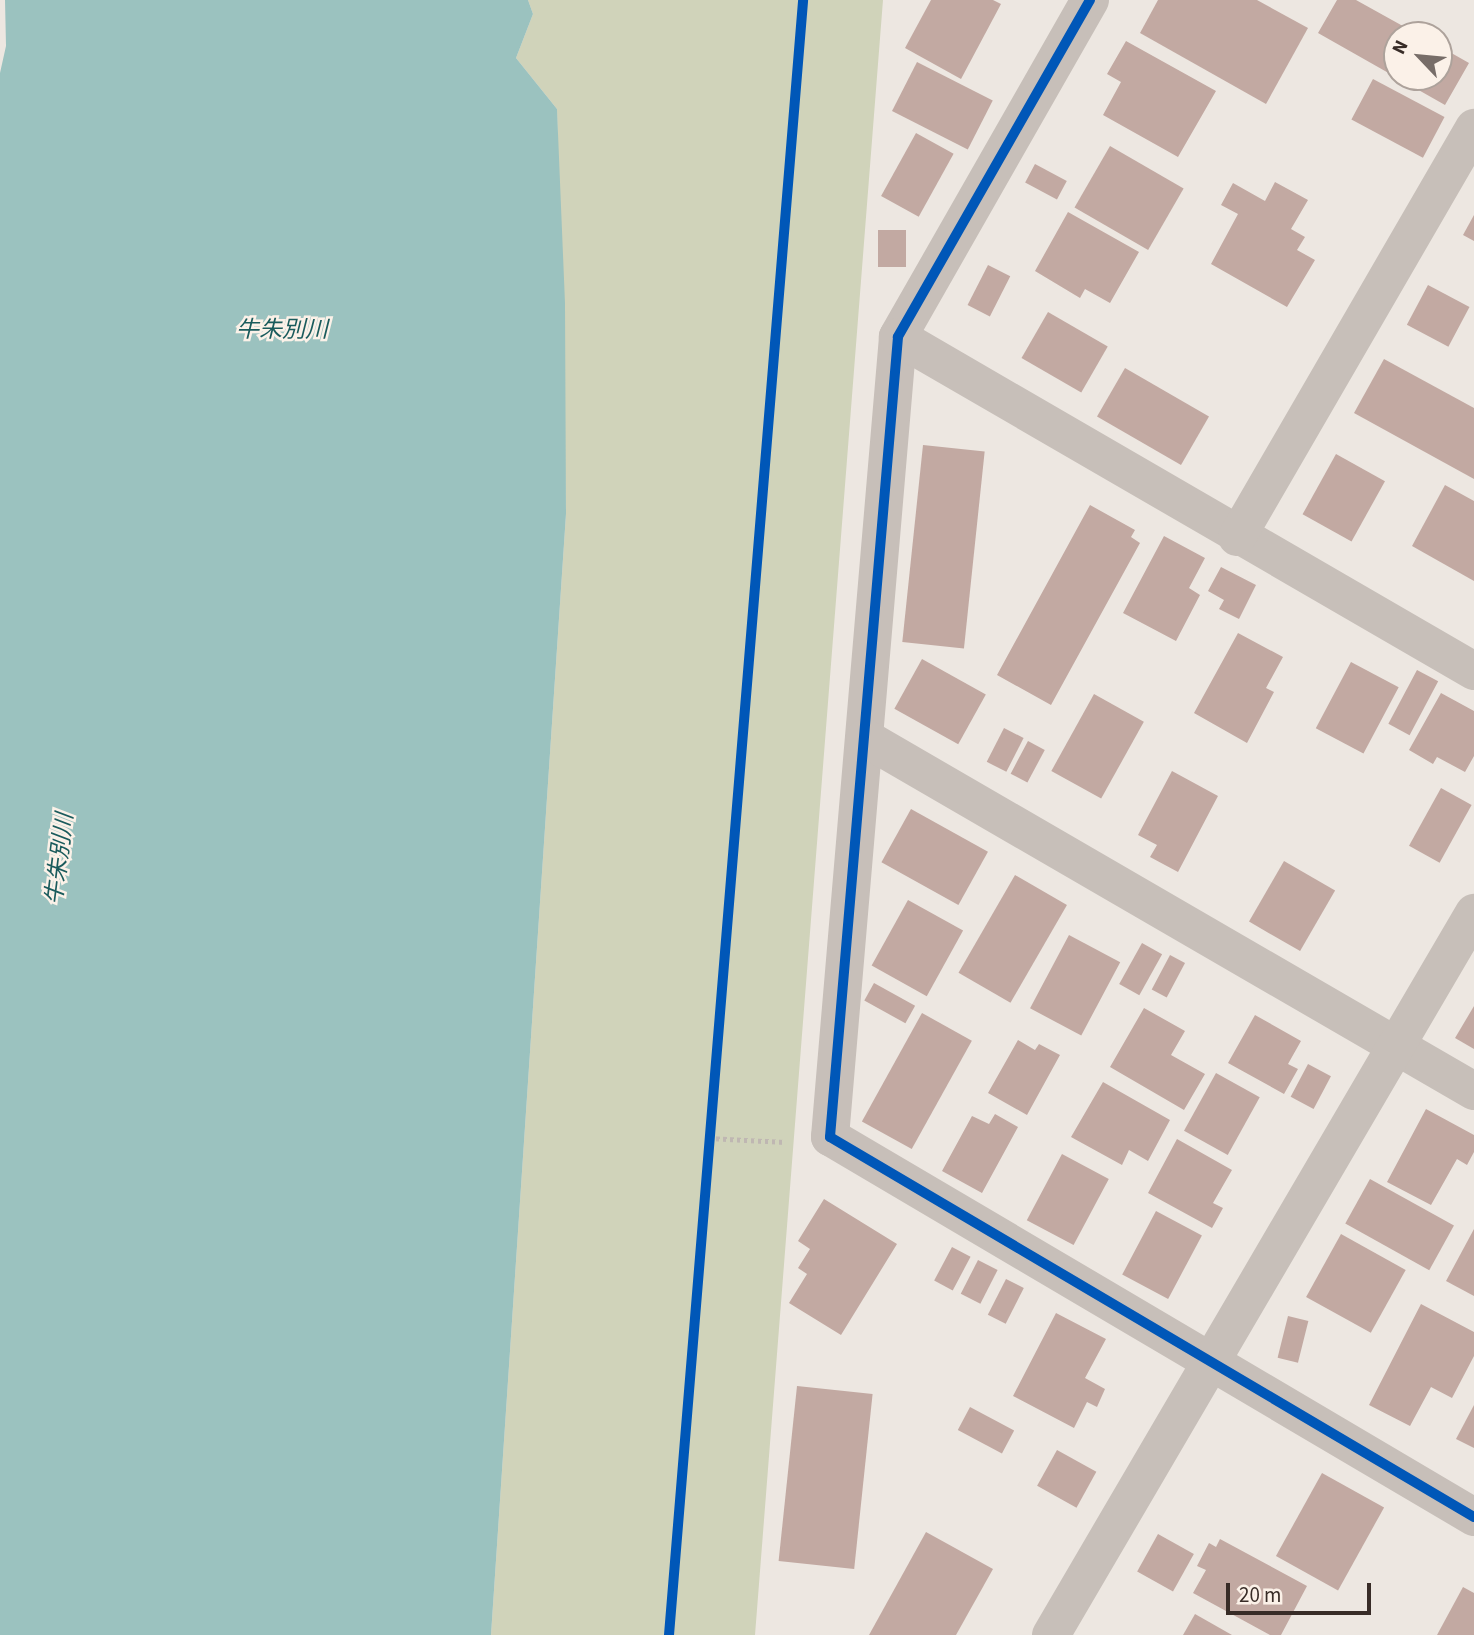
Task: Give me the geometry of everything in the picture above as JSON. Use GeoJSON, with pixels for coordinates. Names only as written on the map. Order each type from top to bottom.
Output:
{"type":"FeatureCollection","features":[{"type":"Feature","properties":{"kind":"street"},"geometry":{"type":"LineString","coordinates":[[1090,0],[898,337],[830,1137],[1474,1517]]}},
{"type":"Feature","properties":{"kind":"street"},"geometry":{"type":"LineString","coordinates":[[1237,537],[1474,128]]}},
{"type":"Feature","properties":{"kind":"street"},"geometry":{"type":"LineString","coordinates":[[898,337],[1237,537],[1474,671]]}},
{"type":"Feature","properties":{"kind":"street"},"geometry":{"type":"LineString","coordinates":[[865,738],[1474,1091]]}},
{"type":"Feature","properties":{"kind":"street"},"geometry":{"type":"LineString","coordinates":[[1051,1635],[1213,1363],[1474,913]]}},
{"type":"Feature","properties":{"kind":"path"},"geometry":{"type":"LineString","coordinates":[[708,1151],[710,1124]]}},
{"type":"Feature","properties":{"kind":"path"},"geometry":{"type":"LineString","coordinates":[[709,1138],[781,1142]]}},
{"type":"Feature","properties":{"kind":"green space"},"geometry":{"type":"Polygon","coordinates":[[[528,0],[883,0],[755,1635],[491,1635],[566,514],[557,109],[516,58],[533,14],[528,0]]]}},
{"type":"Feature","properties":{"kind":"water","name":"牛朱別川"},"geometry":{"type":"Polygon","coordinates":[[[5,0],[528,0],[533,14],[516,58],[557,109],[565,303],[566,514],[491,1635],[0,1635],[0,73],[6,46],[5,0]]]}},
{"type":"Feature","properties":{"kind":"building"},"geometry":{"type":"Polygon","coordinates":[[[931,0],[993,0],[1001,4],[961,79],[905,48],[931,0]]]}},
{"type":"Feature","properties":{"kind":"building"},"geometry":{"type":"Polygon","coordinates":[[[1158,0],[1257,0],[1308,28],[1266,104],[1140,33],[1158,0]]]}},
{"type":"Feature","properties":{"kind":"building"},"geometry":{"type":"Polygon","coordinates":[[[1337,0],[1356,0],[1394,21],[1383,21],[1383,70],[1318,33],[1337,0]]]}},
{"type":"Feature","properties":{"kind":"building"},"geometry":{"type":"Polygon","coordinates":[[[1126,41],[1216,91],[1178,157],[1103,115],[1121,82],[1107,74],[1126,41]]]}},
{"type":"Feature","properties":{"kind":"building"},"geometry":{"type":"Polygon","coordinates":[[[1453,54],[1469,63],[1453,91],[1453,54]]]}},
{"type":"Feature","properties":{"kind":"building"},"geometry":{"type":"Polygon","coordinates":[[[917,62],[993,101],[968,150],[892,111],[917,62]]]}},
{"type":"Feature","properties":{"kind":"building"},"geometry":{"type":"Polygon","coordinates":[[[1373,79],[1383,84],[1383,91],[1396,91],[1445,117],[1423,158],[1351,120],[1373,79]]]}},
{"type":"Feature","properties":{"kind":"building"},"geometry":{"type":"Polygon","coordinates":[[[1420,91],[1453,91],[1445,105],[1420,91]]]}},
{"type":"Feature","properties":{"kind":"building"},"geometry":{"type":"Polygon","coordinates":[[[916,133],[954,154],[919,217],[881,196],[916,133]]]}},
{"type":"Feature","properties":{"kind":"building"},"geometry":{"type":"Polygon","coordinates":[[[1110,146],[1184,188],[1148,250],[1074,207],[1110,146]]]}},
{"type":"Feature","properties":{"kind":"building"},"geometry":{"type":"Polygon","coordinates":[[[1035,164],[1067,181],[1057,199],[1025,183],[1035,164]]]}},
{"type":"Feature","properties":{"kind":"building"},"geometry":{"type":"Polygon","coordinates":[[[1275,182],[1308,200],[1291,229],[1305,237],[1297,250],[1315,260],[1287,307],[1211,264],[1238,214],[1221,205],[1233,183],[1265,201],[1275,182]]]}},
{"type":"Feature","properties":{"kind":"building"},"geometry":{"type":"Polygon","coordinates":[[[1068,212],[1139,252],[1110,303],[1085,289],[1080,298],[1035,271],[1068,212]]]}},
{"type":"Feature","properties":{"kind":"building"},"geometry":{"type":"Polygon","coordinates":[[[1474,215],[1474,241],[1463,235],[1474,215]]]}},
{"type":"Feature","properties":{"kind":"building"},"geometry":{"type":"Polygon","coordinates":[[[878,230],[906,230],[906,267],[878,267],[878,230]]]}},
{"type":"Feature","properties":{"kind":"building"},"geometry":{"type":"Polygon","coordinates":[[[988,265],[1010,276],[990,316],[968,305],[988,265]]]}},
{"type":"Feature","properties":{"kind":"building"},"geometry":{"type":"Polygon","coordinates":[[[1428,285],[1469,307],[1448,347],[1407,325],[1428,285]]]}},
{"type":"Feature","properties":{"kind":"building"},"geometry":{"type":"Polygon","coordinates":[[[1048,312],[1108,346],[1081,392],[1022,358],[1048,312]]]}},
{"type":"Feature","properties":{"kind":"building"},"geometry":{"type":"Polygon","coordinates":[[[1384,359],[1474,408],[1474,479],[1354,413],[1384,359]]]}},
{"type":"Feature","properties":{"kind":"building"},"geometry":{"type":"Polygon","coordinates":[[[1125,368],[1209,416],[1181,465],[1097,416],[1125,368]]]}},
{"type":"Feature","properties":{"kind":"building"},"geometry":{"type":"Polygon","coordinates":[[[923,445],[985,451],[964,648],[902,642],[923,445]]]}},
{"type":"Feature","properties":{"kind":"building"},"geometry":{"type":"Polygon","coordinates":[[[1336,454],[1385,481],[1352,541],[1303,514],[1336,454]]]}},
{"type":"Feature","properties":{"kind":"building"},"geometry":{"type":"Polygon","coordinates":[[[1445,485],[1474,501],[1474,581],[1412,546],[1445,485]]]}},
{"type":"Feature","properties":{"kind":"building"},"geometry":{"type":"Polygon","coordinates":[[[1090,505],[1135,530],[1131,537],[1140,543],[1051,705],[997,675],[1090,505]]]}},
{"type":"Feature","properties":{"kind":"building"},"geometry":{"type":"Polygon","coordinates":[[[1164,536],[1205,558],[1189,588],[1200,595],[1176,641],[1123,613],[1164,536]]]}},
{"type":"Feature","properties":{"kind":"building"},"geometry":{"type":"Polygon","coordinates":[[[1221,567],[1256,585],[1239,619],[1219,609],[1224,600],[1208,591],[1221,567]]]}},
{"type":"Feature","properties":{"kind":"building"},"geometry":{"type":"Polygon","coordinates":[[[1238,633],[1283,657],[1266,688],[1274,692],[1247,743],[1194,713],[1238,633]]]}},
{"type":"Feature","properties":{"kind":"building"},"geometry":{"type":"Polygon","coordinates":[[[922,659],[986,694],[958,744],[894,709],[922,659]]]}},
{"type":"Feature","properties":{"kind":"building"},"geometry":{"type":"Polygon","coordinates":[[[1351,662],[1399,687],[1363,754],[1316,728],[1351,662]]]}},
{"type":"Feature","properties":{"kind":"building"},"geometry":{"type":"Polygon","coordinates":[[[1417,670],[1438,681],[1410,735],[1388,724],[1417,670]]]}},
{"type":"Feature","properties":{"kind":"building"},"geometry":{"type":"Polygon","coordinates":[[[1441,693],[1474,711],[1474,756],[1465,772],[1437,757],[1433,764],[1409,750],[1441,693]]]}},
{"type":"Feature","properties":{"kind":"building"},"geometry":{"type":"Polygon","coordinates":[[[1094,694],[1144,722],[1101,799],[1051,771],[1094,694]]]}},
{"type":"Feature","properties":{"kind":"building"},"geometry":{"type":"Polygon","coordinates":[[[1004,728],[1024,738],[1006,772],[987,762],[1004,728]]]}},
{"type":"Feature","properties":{"kind":"building"},"geometry":{"type":"Polygon","coordinates":[[[1028,741],[1045,750],[1027,783],[1011,774],[1028,741]]]}},
{"type":"Feature","properties":{"kind":"building"},"geometry":{"type":"Polygon","coordinates":[[[1172,771],[1218,796],[1178,872],[1150,857],[1157,845],[1138,835],[1172,771]]]}},
{"type":"Feature","properties":{"kind":"building"},"geometry":{"type":"Polygon","coordinates":[[[1441,788],[1472,805],[1440,863],[1409,846],[1441,788]]]}},
{"type":"Feature","properties":{"kind":"building"},"geometry":{"type":"Polygon","coordinates":[[[911,809],[988,852],[958,905],[881,862],[911,809]]]}},
{"type":"Feature","properties":{"kind":"building"},"geometry":{"type":"Polygon","coordinates":[[[1284,861],[1335,890],[1300,951],[1249,922],[1284,861]]]}},
{"type":"Feature","properties":{"kind":"building"},"geometry":{"type":"Polygon","coordinates":[[[1015,875],[1067,905],[1010,1003],[958,973],[1015,875]]]}},
{"type":"Feature","properties":{"kind":"building"},"geometry":{"type":"Polygon","coordinates":[[[908,900],[963,931],[927,996],[872,966],[908,900]]]}},
{"type":"Feature","properties":{"kind":"building"},"geometry":{"type":"Polygon","coordinates":[[[1069,935],[1120,962],[1081,1036],[1030,1008],[1069,935]]]}},
{"type":"Feature","properties":{"kind":"building"},"geometry":{"type":"Polygon","coordinates":[[[1142,943],[1162,954],[1139,995],[1119,984],[1142,943]]]}},
{"type":"Feature","properties":{"kind":"building"},"geometry":{"type":"Polygon","coordinates":[[[1170,955],[1185,963],[1167,997],[1152,989],[1170,955]]]}},
{"type":"Feature","properties":{"kind":"building"},"geometry":{"type":"Polygon","coordinates":[[[874,983],[915,1006],[905,1023],[864,1000],[874,983]]]}},
{"type":"Feature","properties":{"kind":"building"},"geometry":{"type":"Polygon","coordinates":[[[1474,1006],[1474,1049],[1455,1038],[1474,1006]]]}},
{"type":"Feature","properties":{"kind":"building"},"geometry":{"type":"Polygon","coordinates":[[[1144,1008],[1185,1031],[1171,1055],[1205,1074],[1184,1110],[1110,1067],[1144,1008]]]}},
{"type":"Feature","properties":{"kind":"building"},"geometry":{"type":"Polygon","coordinates":[[[922,1013],[972,1041],[912,1149],[862,1121],[922,1013]]]}},
{"type":"Feature","properties":{"kind":"building"},"geometry":{"type":"Polygon","coordinates":[[[1255,1015],[1301,1041],[1288,1064],[1298,1069],[1284,1094],[1228,1063],[1255,1015]]]}},
{"type":"Feature","properties":{"kind":"building"},"geometry":{"type":"Polygon","coordinates":[[[1018,1040],[1035,1050],[1039,1044],[1060,1055],[1027,1115],[988,1093],[1018,1040]]]}},
{"type":"Feature","properties":{"kind":"building"},"geometry":{"type":"Polygon","coordinates":[[[1308,1064],[1331,1076],[1314,1109],[1291,1097],[1308,1064]]]}},
{"type":"Feature","properties":{"kind":"building"},"geometry":{"type":"Polygon","coordinates":[[[1216,1073],[1260,1097],[1228,1155],[1184,1131],[1216,1073]]]}},
{"type":"Feature","properties":{"kind":"building"},"geometry":{"type":"Polygon","coordinates":[[[1103,1082],[1170,1120],[1148,1161],[1129,1150],[1122,1165],[1071,1137],[1103,1082]]]}},
{"type":"Feature","properties":{"kind":"building"},"geometry":{"type":"Polygon","coordinates":[[[1426,1109],[1474,1135],[1474,1152],[1467,1165],[1457,1159],[1431,1205],[1387,1182],[1426,1109]]]}},
{"type":"Feature","properties":{"kind":"building"},"geometry":{"type":"Polygon","coordinates":[[[995,1114],[1018,1127],[982,1193],[942,1171],[972,1116],[989,1124],[995,1114]]]}},
{"type":"Feature","properties":{"kind":"building"},"geometry":{"type":"Polygon","coordinates":[[[1177,1139],[1232,1170],[1213,1203],[1223,1208],[1212,1228],[1148,1193],[1177,1139]]]}},
{"type":"Feature","properties":{"kind":"building"},"geometry":{"type":"Polygon","coordinates":[[[1062,1154],[1109,1179],[1074,1245],[1027,1220],[1062,1154]]]}},
{"type":"Feature","properties":{"kind":"building"},"geometry":{"type":"Polygon","coordinates":[[[1370,1179],[1454,1226],[1429,1270],[1345,1224],[1370,1179]]]}},
{"type":"Feature","properties":{"kind":"building"},"geometry":{"type":"Polygon","coordinates":[[[824,1199],[897,1244],[841,1335],[789,1303],[807,1274],[798,1268],[810,1249],[798,1241],[824,1199]]]}},
{"type":"Feature","properties":{"kind":"building"},"geometry":{"type":"Polygon","coordinates":[[[1156,1211],[1202,1235],[1168,1299],[1122,1275],[1156,1211]]]}},
{"type":"Feature","properties":{"kind":"building"},"geometry":{"type":"Polygon","coordinates":[[[1474,1229],[1474,1296],[1446,1281],[1474,1229]]]}},
{"type":"Feature","properties":{"kind":"building"},"geometry":{"type":"Polygon","coordinates":[[[1341,1234],[1406,1270],[1371,1333],[1306,1297],[1341,1234]]]}},
{"type":"Feature","properties":{"kind":"building"},"geometry":{"type":"Polygon","coordinates":[[[952,1247],[971,1257],[953,1290],[934,1281],[952,1247]]]}},
{"type":"Feature","properties":{"kind":"building"},"geometry":{"type":"Polygon","coordinates":[[[978,1260],[998,1270],[980,1304],[961,1294],[978,1260]]]}},
{"type":"Feature","properties":{"kind":"building"},"geometry":{"type":"Polygon","coordinates":[[[1006,1279],[1024,1288],[1006,1324],[988,1315],[1006,1279]]]}},
{"type":"Feature","properties":{"kind":"building"},"geometry":{"type":"Polygon","coordinates":[[[1421,1304],[1474,1332],[1474,1356],[1452,1398],[1431,1387],[1410,1426],[1369,1405],[1421,1304]]]}},
{"type":"Feature","properties":{"kind":"building"},"geometry":{"type":"Polygon","coordinates":[[[1056,1313],[1106,1339],[1085,1378],[1105,1389],[1097,1407],[1087,1402],[1074,1428],[1013,1396],[1056,1313]]]}},
{"type":"Feature","properties":{"kind":"building"},"geometry":{"type":"Polygon","coordinates":[[[1288,1316],[1308,1321],[1298,1363],[1278,1358],[1288,1316]]]}},
{"type":"Feature","properties":{"kind":"building"},"geometry":{"type":"Polygon","coordinates":[[[797,1386],[873,1394],[854,1569],[779,1561],[797,1386]]]}},
{"type":"Feature","properties":{"kind":"building"},"geometry":{"type":"Polygon","coordinates":[[[1474,1405],[1474,1448],[1456,1439],[1474,1405]]]}},
{"type":"Feature","properties":{"kind":"building"},"geometry":{"type":"Polygon","coordinates":[[[970,1407],[1014,1430],[1002,1453],[958,1430],[970,1407]]]}},
{"type":"Feature","properties":{"kind":"building"},"geometry":{"type":"Polygon","coordinates":[[[1057,1450],[1096,1472],[1076,1508],[1037,1486],[1057,1450]]]}},
{"type":"Feature","properties":{"kind":"building"},"geometry":{"type":"Polygon","coordinates":[[[1322,1473],[1384,1507],[1338,1591],[1276,1556],[1322,1473]]]}},
{"type":"Feature","properties":{"kind":"building"},"geometry":{"type":"Polygon","coordinates":[[[926,1532],[993,1569],[956,1635],[869,1635],[926,1532]]]}},
{"type":"Feature","properties":{"kind":"building"},"geometry":{"type":"Polygon","coordinates":[[[1158,1534],[1194,1554],[1173,1591],[1137,1572],[1158,1534]]]}},
{"type":"Feature","properties":{"kind":"building"},"geometry":{"type":"Polygon","coordinates":[[[1220,1539],[1307,1586],[1281,1635],[1270,1635],[1193,1593],[1206,1570],[1197,1566],[1209,1543],[1216,1547],[1220,1539]]]}},
{"type":"Feature","properties":{"kind":"building"},"geometry":{"type":"Polygon","coordinates":[[[1463,1587],[1474,1593],[1474,1635],[1437,1635],[1463,1587]]]}},
{"type":"Feature","properties":{"kind":"building"},"geometry":{"type":"Polygon","coordinates":[[[1195,1614],[1232,1635],[1183,1635],[1195,1614]]]}},
{"type":"Feature","properties":{"kind":"cycle path"},"geometry":{"type":"LineString","coordinates":[[669,1635],[803,0]]}},
{"type":"Feature","properties":{"kind":"cycle path"},"geometry":{"type":"LineString","coordinates":[[1090,0],[898,337],[830,1137],[1474,1517]]}}]}
